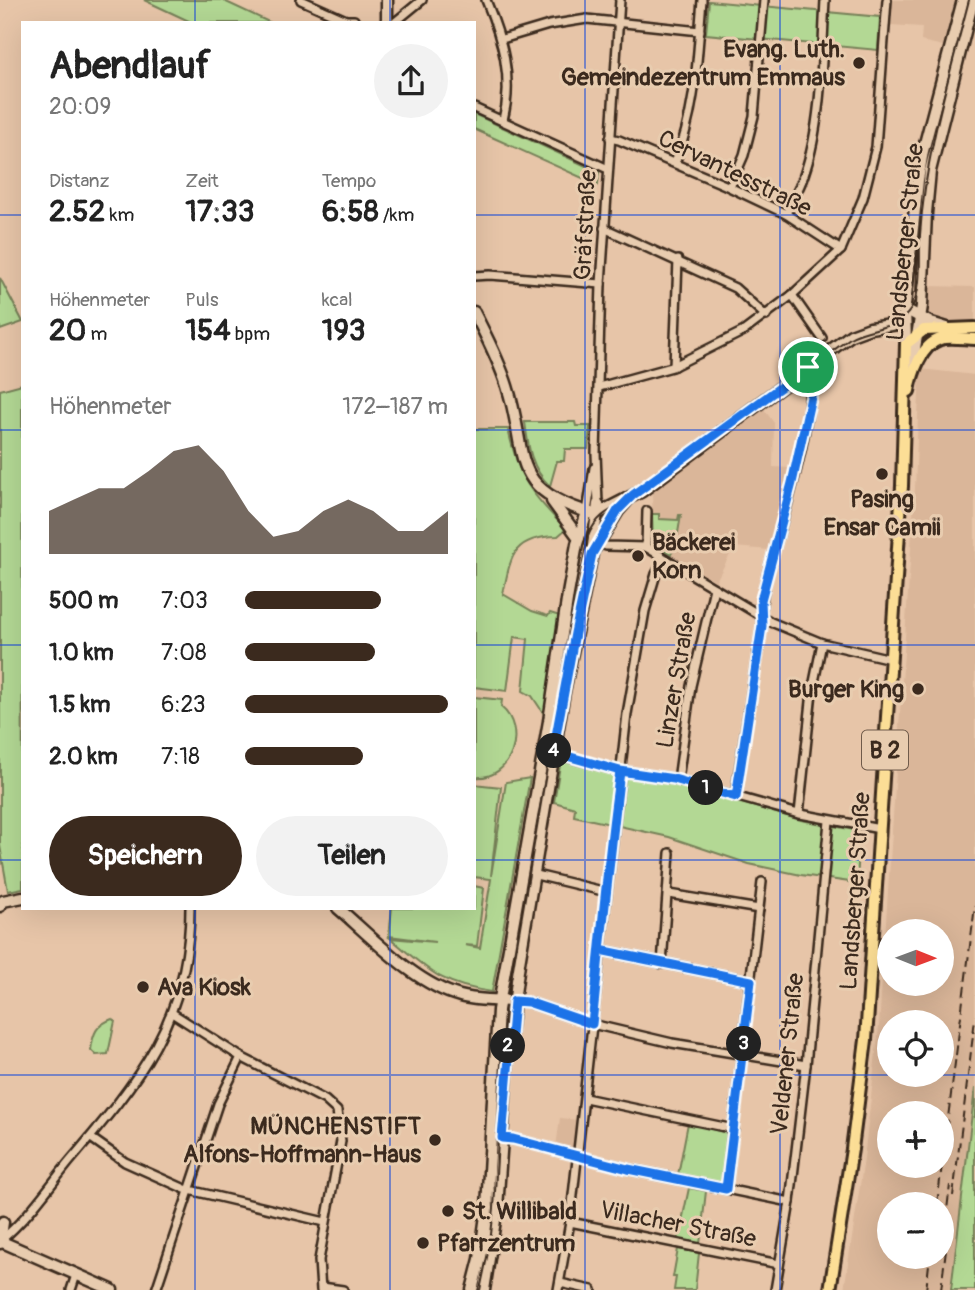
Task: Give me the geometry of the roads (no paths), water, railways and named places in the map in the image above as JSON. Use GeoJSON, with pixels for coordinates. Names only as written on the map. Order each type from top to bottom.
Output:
{"type":"FeatureCollection","features":[{"type":"Feature","properties":{"kind":"main road"},"geometry":{"type":"LineString","coordinates":[[387,0],[387,21]]}},
{"type":"Feature","properties":{"kind":"main road","name":"Landsberger Straße"},"geometry":{"type":"LineString","coordinates":[[830,1290],[863,1066],[906,408],[905,309],[923,151],[963,0]]}},
{"type":"Feature","properties":{"kind":"main road","name":"Landsberger Straße"},"geometry":{"type":"LineString","coordinates":[[906,408],[921,317],[930,171],[973,0]]}},
{"type":"Feature","properties":{"kind":"main road"},"geometry":{"type":"LineString","coordinates":[[905,309],[948,328]]}},
{"type":"Feature","properties":{"kind":"main road"},"geometry":{"type":"LineString","coordinates":[[476,316],[495,353],[508,387],[523,461],[532,479],[579,538]]}},
{"type":"Feature","properties":{"kind":"main road"},"geometry":{"type":"LineString","coordinates":[[547,495],[563,504],[610,515],[633,495],[855,333],[887,326],[905,327],[918,335],[941,339],[975,339]]}},
{"type":"Feature","properties":{"kind":"main road"},"geometry":{"type":"LineString","coordinates":[[906,344],[924,330],[975,328]]}},
{"type":"Feature","properties":{"kind":"main road","name":"B 2"},"geometry":{"type":"LineString","coordinates":[[911,380],[923,354],[941,339]]}},
{"type":"Feature","properties":{"kind":"main road"},"geometry":{"type":"LineString","coordinates":[[472,1290],[480,1259],[487,1208],[494,1057],[500,1001],[579,538],[594,512],[633,495]]}},
{"type":"Feature","properties":{"kind":"main road"},"geometry":{"type":"LineString","coordinates":[[592,554],[618,510]]}},
{"type":"Feature","properties":{"kind":"main road"},"geometry":{"type":"LineString","coordinates":[[484,1290],[497,1208],[514,1001],[553,752],[592,554],[594,512]]}},
{"type":"Feature","properties":{"kind":"main road"},"geometry":{"type":"LineString","coordinates":[[2,903],[21,898]]}},
{"type":"Feature","properties":{"kind":"main road"},"geometry":{"type":"LineString","coordinates":[[340,910],[412,971],[440,988],[461,997],[514,1001]]}},
{"type":"Feature","properties":{"kind":"main road"},"geometry":{"type":"LineString","coordinates":[[3,1222],[0,1242],[111,1290]]}},
{"type":"Feature","properties":{"kind":"street"},"geometry":{"type":"LineString","coordinates":[[301,0],[346,20],[354,20]]}},
{"type":"Feature","properties":{"kind":"street"},"geometry":{"type":"LineString","coordinates":[[396,21],[422,0]]}},
{"type":"Feature","properties":{"kind":"street"},"geometry":{"type":"LineString","coordinates":[[486,0],[502,39],[508,101],[503,120]]}},
{"type":"Feature","properties":{"kind":"street","name":"Gräfstraße"},"geometry":{"type":"LineString","coordinates":[[594,512],[601,284],[620,0]]}},
{"type":"Feature","properties":{"kind":"street"},"geometry":{"type":"LineString","coordinates":[[675,163],[685,138],[695,95],[702,0]]}},
{"type":"Feature","properties":{"kind":"street"},"geometry":{"type":"LineString","coordinates":[[730,187],[744,155],[754,116],[764,0]]}},
{"type":"Feature","properties":{"kind":"street"},"geometry":{"type":"LineString","coordinates":[[786,214],[804,176],[811,152],[825,0]]}},
{"type":"Feature","properties":{"kind":"street"},"geometry":{"type":"LineString","coordinates":[[598,387],[674,366],[744,331],[792,295],[841,250],[863,198],[876,147],[887,0]]}},
{"type":"Feature","properties":{"kind":"street"},"geometry":{"type":"LineString","coordinates":[[502,39],[549,24],[587,19],[700,31]]}},
{"type":"Feature","properties":{"kind":"street"},"geometry":{"type":"LineString","coordinates":[[476,109],[608,169]]}},
{"type":"Feature","properties":{"kind":"street","name":"Cervantesstraße"},"geometry":{"type":"LineString","coordinates":[[610,138],[675,163],[786,214],[841,250]]}},
{"type":"Feature","properties":{"kind":"street"},"geometry":{"type":"LineString","coordinates":[[604,228],[735,288],[766,316]]}},
{"type":"Feature","properties":{"kind":"street"},"geometry":{"type":"LineString","coordinates":[[674,366],[678,260]]}},
{"type":"Feature","properties":{"kind":"street"},"geometry":{"type":"LineString","coordinates":[[476,276],[601,284]]}},
{"type":"Feature","properties":{"kind":"street"},"geometry":{"type":"LineString","coordinates":[[792,295],[821,338]]}},
{"type":"Feature","properties":{"kind":"street"},"geometry":{"type":"LineString","coordinates":[[736,797],[762,626],[761,600],[792,483],[811,397],[808,367]]}},
{"type":"Feature","properties":{"kind":"street","name":"Gräfstraße"},"geometry":{"type":"LineString","coordinates":[[594,512],[596,453]]}},
{"type":"Feature","properties":{"kind":"street"},"geometry":{"type":"LineString","coordinates":[[646,547],[647,511]]}},
{"type":"Feature","properties":{"kind":"street"},"geometry":{"type":"LineString","coordinates":[[598,543],[606,546],[646,547],[761,616],[822,643],[891,659]]}},
{"type":"Feature","properties":{"kind":"street"},"geometry":{"type":"LineString","coordinates":[[592,1290],[559,1286],[570,1222],[629,702],[645,611],[656,574],[664,559]]}},
{"type":"Feature","properties":{"kind":"street","name":"Linzer Straße"},"geometry":{"type":"LineString","coordinates":[[678,780],[691,686],[714,588]]}},
{"type":"Feature","properties":{"kind":"street"},"geometry":{"type":"LineString","coordinates":[[799,814],[812,692],[822,643]]}},
{"type":"Feature","properties":{"kind":"street"},"geometry":{"type":"LineString","coordinates":[[553,752],[620,771],[678,780],[799,814],[880,830]]}},
{"type":"Feature","properties":{"kind":"street","name":"Veldener Straße"},"geometry":{"type":"LineString","coordinates":[[775,1290],[790,1202],[806,1065],[829,821]]}},
{"type":"Feature","properties":{"kind":"street"},"geometry":{"type":"LineString","coordinates":[[662,964],[670,853]]}},
{"type":"Feature","properties":{"kind":"street"},"geometry":{"type":"LineString","coordinates":[[532,874],[607,892]]}},
{"type":"Feature","properties":{"kind":"street"},"geometry":{"type":"LineString","coordinates":[[726,1189],[762,882]]}},
{"type":"Feature","properties":{"kind":"street"},"geometry":{"type":"LineString","coordinates":[[669,894],[759,909]]}},
{"type":"Feature","properties":{"kind":"street"},"geometry":{"type":"LineString","coordinates":[[0,1242],[25,1218],[122,1100],[173,1013],[186,969],[190,910]]}},
{"type":"Feature","properties":{"kind":"street"},"geometry":{"type":"LineString","coordinates":[[600,950],[751,981]]}},
{"type":"Feature","properties":{"kind":"street"},"geometry":{"type":"LineString","coordinates":[[514,1001],[528,1002],[592,1024],[672,1043],[806,1065]]}},
{"type":"Feature","properties":{"kind":"street"},"geometry":{"type":"LineString","coordinates":[[173,1013],[242,1057],[333,1105],[340,1120],[341,1141],[319,1259],[321,1288],[343,1290]]}},
{"type":"Feature","properties":{"kind":"street"},"geometry":{"type":"LineString","coordinates":[[156,1290],[218,1104],[242,1057]]}},
{"type":"Feature","properties":{"kind":"street"},"geometry":{"type":"LineString","coordinates":[[584,1098],[734,1129]]}},
{"type":"Feature","properties":{"kind":"street"},"geometry":{"type":"LineString","coordinates":[[91,1138],[125,1162],[190,1191],[325,1222]]}},
{"type":"Feature","properties":{"kind":"street"},"geometry":{"type":"LineString","coordinates":[[502,1138],[790,1202]]}},
{"type":"Feature","properties":{"kind":"street","name":"Villacher Straße"},"geometry":{"type":"LineString","coordinates":[[570,1222],[779,1264]]}},
{"type":"Feature","properties":{"kind":"street"},"geometry":{"type":"LineString","coordinates":[[71,1290],[76,1275]]}},
{"type":"Feature","properties":{"kind":"tram line"},"geometry":{"type":"LineString","coordinates":[[480,1290],[494,1208],[504,1040],[511,980],[588,536],[604,515],[640,494],[850,338],[891,325],[911,309],[919,283],[920,235],[932,146],[969,0]]}},
{"type":"Feature","properties":{"kind":"railway"},"geometry":{"type":"LineString","coordinates":[[939,1192],[975,906]]}},
{"type":"Feature","properties":{"kind":"railway"},"geometry":{"type":"LineString","coordinates":[[953,1192],[975,1019]]}},
{"type":"Feature","properties":{"kind":"railway"},"geometry":{"type":"LineString","coordinates":[[949,1192],[950,1185]]}},
{"type":"Feature","properties":{"kind":"railway"},"geometry":{"type":"LineString","coordinates":[[926,1290],[928,1269]]}},
{"type":"Feature","properties":{"kind":"railway"},"geometry":{"type":"LineString","coordinates":[[941,1290],[944,1269]]}},
{"type":"Feature","properties":{"kind":"place","name":"Evang. Luth. Gemeindezentrum Emmaus"},"geometry":{"type":"Point","coordinates":[859,63]}},
{"type":"Feature","properties":{"kind":"place","name":"Pasing Ensar Camii"},"geometry":{"type":"Point","coordinates":[882,474]}},
{"type":"Feature","properties":{"kind":"place","name":"Bäckerei Korn"},"geometry":{"type":"Point","coordinates":[638,556]}},
{"type":"Feature","properties":{"kind":"place","name":"Burger King"},"geometry":{"type":"Point","coordinates":[918,689]}},
{"type":"Feature","properties":{"kind":"place","name":"Ava Kiosk"},"geometry":{"type":"Point","coordinates":[143,987]}},
{"type":"Feature","properties":{"kind":"place","name":"MÜNCHENSTIFT Alfons-Hoffmann-Haus"},"geometry":{"type":"Point","coordinates":[435,1140]}},
{"type":"Feature","properties":{"kind":"place","name":"St. Willibald"},"geometry":{"type":"Point","coordinates":[448,1211]}},
{"type":"Feature","properties":{"kind":"place","name":"Pfarrzentrum"},"geometry":{"type":"Point","coordinates":[423,1243]}}]}
